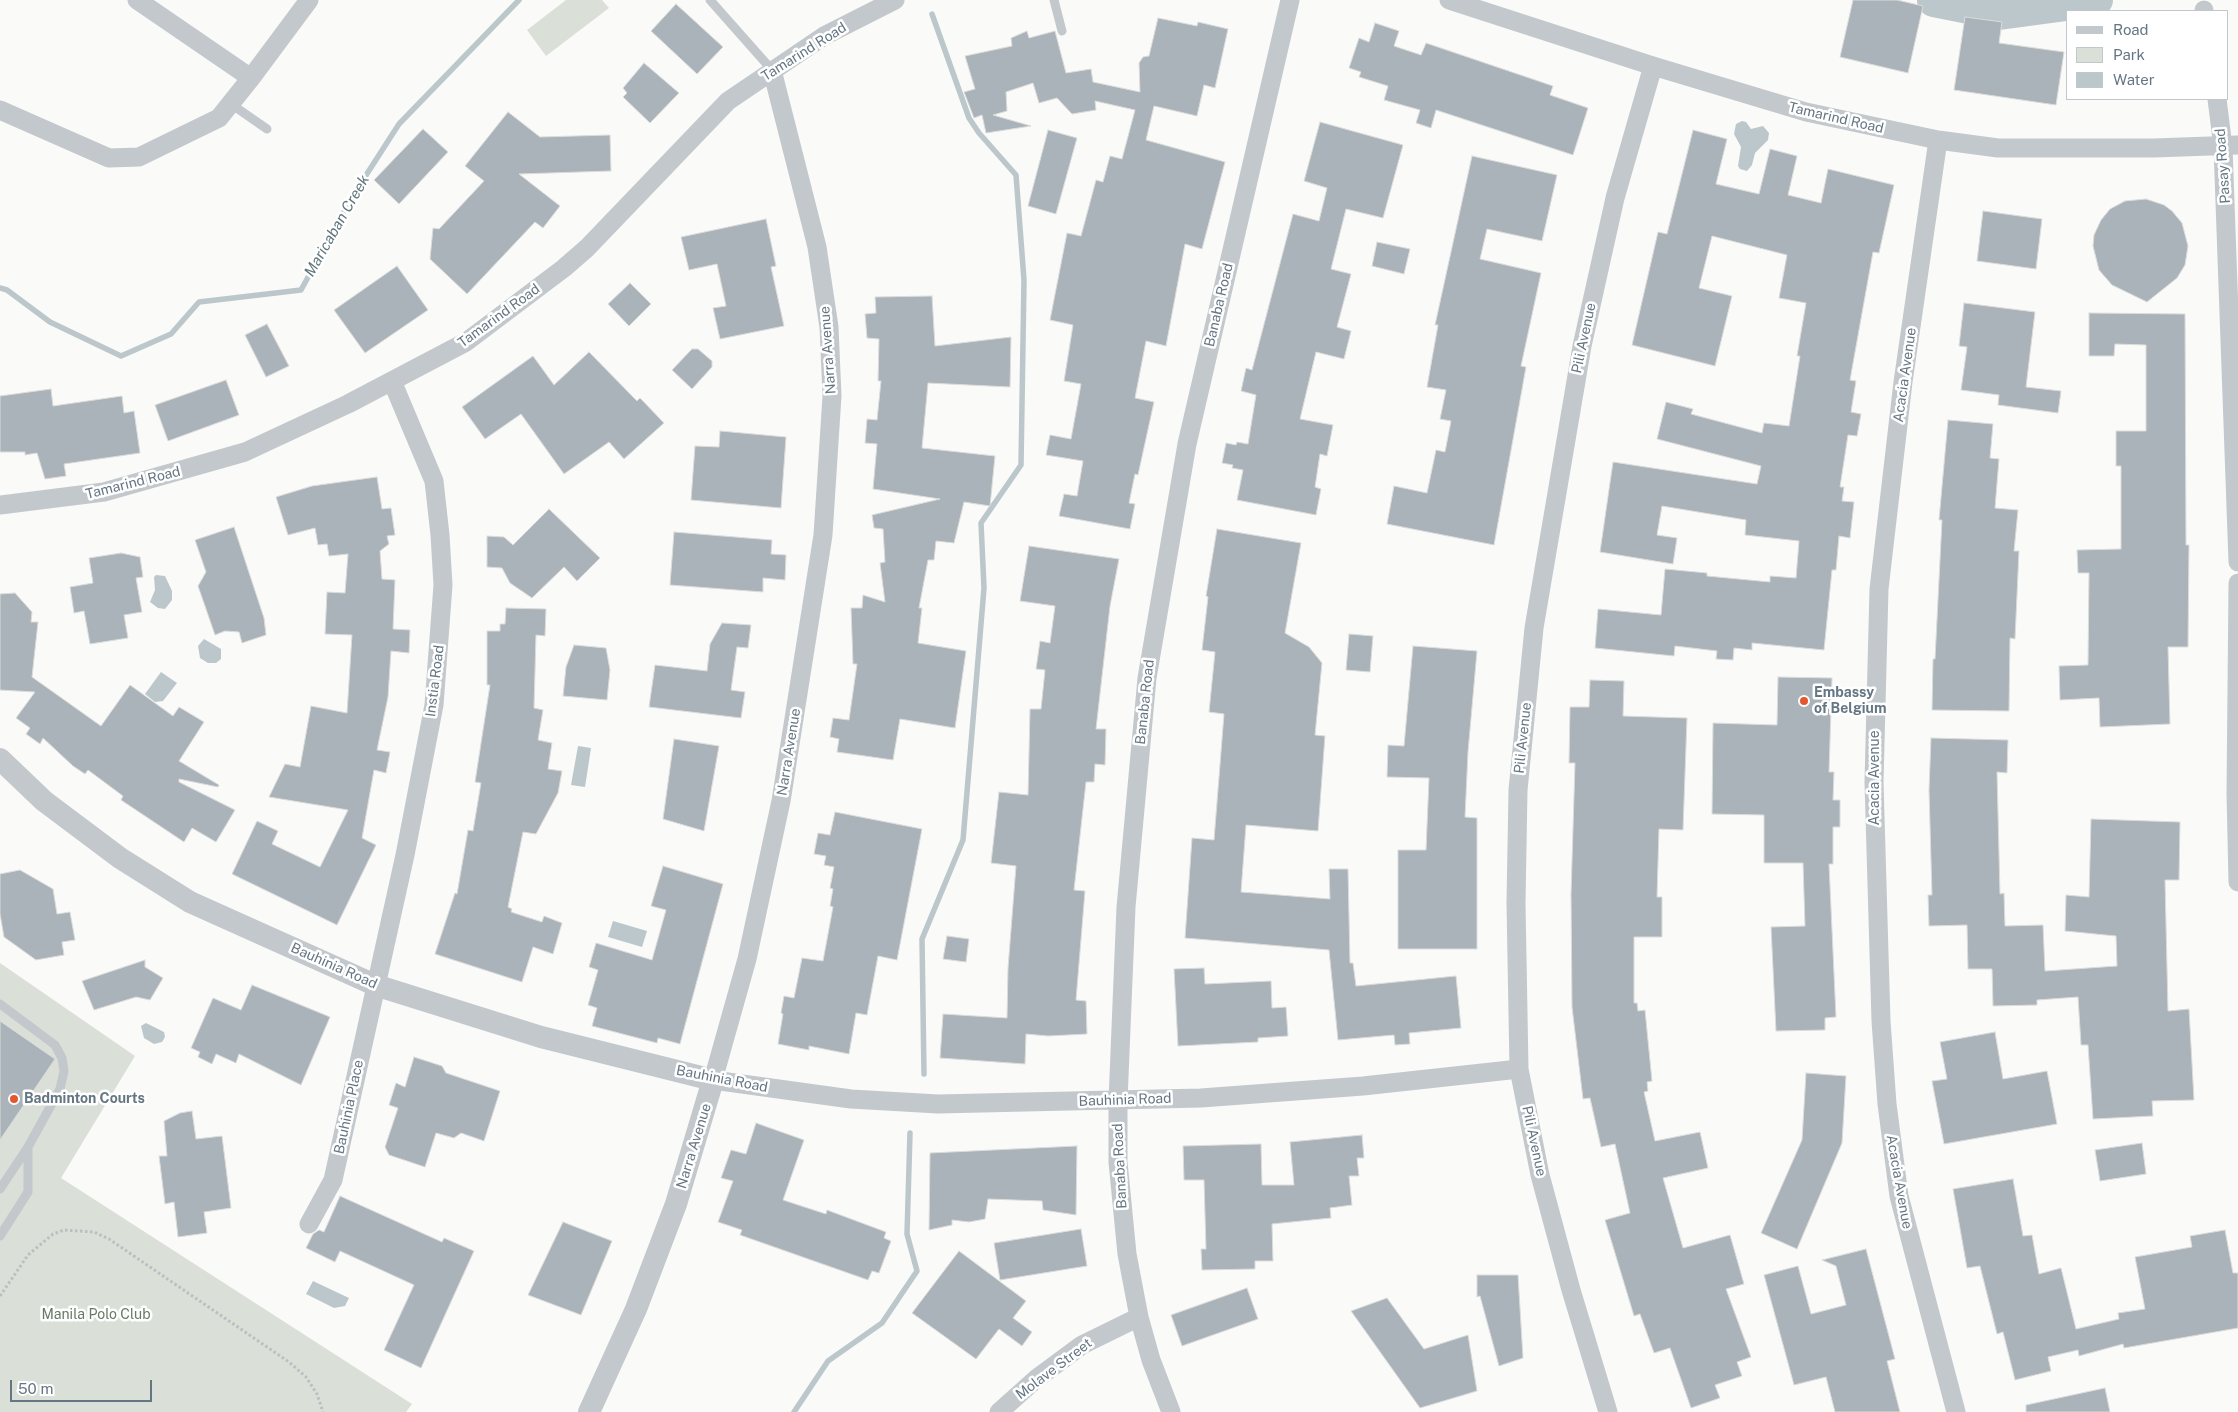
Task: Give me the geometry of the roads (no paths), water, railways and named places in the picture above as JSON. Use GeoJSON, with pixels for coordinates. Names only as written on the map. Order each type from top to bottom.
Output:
{"type":"FeatureCollection","features":[{"type":"Feature","properties":{"kind":"street"},"geometry":{"type":"LineString","coordinates":[[137,0],[251,78]]}},
{"type":"Feature","properties":{"kind":"street"},"geometry":{"type":"LineString","coordinates":[[0,110],[109,158],[139,157],[219,118],[309,0]]}},
{"type":"Feature","properties":{"kind":"street","name":"Tamarind Road"},"geometry":{"type":"LineString","coordinates":[[0,505],[104,492],[245,452],[392,381],[466,342],[564,268],[609,227],[728,102],[824,36],[895,0]]}},
{"type":"Feature","properties":{"kind":"street","name":"Banaba Road"},"geometry":{"type":"LineString","coordinates":[[1171,1412],[1151,1360],[1139,1317],[1127,1254],[1118,1162],[1118,1101],[1126,907],[1147,678],[1187,444],[1290,0]]}},
{"type":"Feature","properties":{"kind":"street","name":"Tamarind Road"},"geometry":{"type":"LineString","coordinates":[[1449,0],[1653,66],[1806,112],[1938,140],[1998,148],[2231,146]]}},
{"type":"Feature","properties":{"kind":"street","name":"Pili Avenue"},"geometry":{"type":"LineString","coordinates":[[1608,1412],[1571,1290],[1546,1194],[1519,1069],[1516,904],[1518,790],[1534,628],[1582,346],[1616,198],[1653,66]]}},
{"type":"Feature","properties":{"kind":"street","name":"Narra Avenue"},"geometry":{"type":"LineString","coordinates":[[589,1412],[636,1309],[676,1204],[747,959],[781,801],[823,535],[832,396],[828,327],[818,247],[772,70]]}},
{"type":"Feature","properties":{"kind":"street","name":"Pasay Road"},"geometry":{"type":"LineString","coordinates":[[2216,100],[2231,146],[2238,562]]}},
{"type":"Feature","properties":{"kind":"street","name":"Acacia Avenue"},"geometry":{"type":"LineString","coordinates":[[1938,140],[1903,382],[1879,589],[1874,782],[1881,1022],[1886,1104],[1899,1196],[1956,1412]]}},
{"type":"Feature","properties":{"kind":"street","name":"Instia Road"},"geometry":{"type":"LineString","coordinates":[[375,985],[405,855],[434,705],[443,585],[434,481],[392,381]]}},
{"type":"Feature","properties":{"kind":"street"},"geometry":{"type":"LineString","coordinates":[[2238,583],[2238,882]]}},
{"type":"Feature","properties":{"kind":"street","name":"Bauhinia Road"},"geometry":{"type":"LineString","coordinates":[[0,760],[44,801],[120,858],[190,902],[375,985],[541,1037],[713,1080],[870,1100],[938,1104],[1200,1098],[1363,1086],[1519,1069]]}},
{"type":"Feature","properties":{"kind":"street","name":"Bauhinia Place"},"geometry":{"type":"LineString","coordinates":[[309,1224],[333,1180],[375,985]]}},
{"type":"Feature","properties":{"kind":"street","name":"Molave Street"},"geometry":{"type":"LineString","coordinates":[[999,1412],[1036,1379],[1082,1345],[1139,1317]]}},
{"type":"Feature","properties":{"kind":"lane"},"geometry":{"type":"LineString","coordinates":[[710,0],[772,70]]}},
{"type":"Feature","properties":{"kind":"lane"},"geometry":{"type":"LineString","coordinates":[[1054,0],[1062,31]]}},
{"type":"Feature","properties":{"kind":"lane"},"geometry":{"type":"LineString","coordinates":[[231,104],[267,129]]}},
{"type":"Feature","properties":{"kind":"lane"},"geometry":{"type":"LineString","coordinates":[[0,1004],[55,1044],[62,1058],[64,1071],[60,1089],[28,1147],[0,1189]]}},
{"type":"Feature","properties":{"kind":"lane"},"geometry":{"type":"LineString","coordinates":[[0,1236],[28,1192],[28,1147]]}},
{"type":"Feature","properties":{"kind":"water"},"geometry":{"type":"Polygon","coordinates":[[[1742,121],[1746,122],[1751,129],[1763,126],[1769,133],[1768,140],[1755,153],[1752,165],[1747,171],[1740,169],[1738,166],[1741,147],[1734,134],[1736,124],[1742,121]]]}},
{"type":"Feature","properties":{"kind":"water"},"geometry":{"type":"Polygon","coordinates":[[[156,575],[165,576],[172,591],[172,600],[165,609],[158,608],[150,602],[155,590],[154,577],[156,575]]]}},
{"type":"Feature","properties":{"kind":"water"},"geometry":{"type":"Polygon","coordinates":[[[204,639],[221,649],[221,659],[216,663],[208,663],[200,658],[198,646],[204,639]]]}},
{"type":"Feature","properties":{"kind":"water"},"geometry":{"type":"Polygon","coordinates":[[[161,672],[177,683],[163,701],[155,702],[145,694],[161,672]]]}},
{"type":"Feature","properties":{"kind":"water"},"geometry":{"type":"Polygon","coordinates":[[[578,746],[591,748],[585,787],[571,785],[578,746]]]}},
{"type":"Feature","properties":{"kind":"water"},"geometry":{"type":"Polygon","coordinates":[[[613,921],[647,931],[642,947],[608,937],[613,921]]]}},
{"type":"Feature","properties":{"kind":"water"},"geometry":{"type":"Polygon","coordinates":[[[146,1023],[164,1032],[165,1037],[162,1042],[154,1044],[144,1038],[141,1026],[146,1023]]]}},
{"type":"Feature","properties":{"kind":"water"},"geometry":{"type":"Polygon","coordinates":[[[313,1281],[349,1298],[345,1306],[334,1308],[306,1294],[313,1281]]]}},
{"type":"Feature","properties":{"kind":"waterway","name":"Maricaban Creek"},"geometry":{"type":"LineString","coordinates":[[0,288],[7,290],[50,322],[121,356],[171,334],[199,302],[301,290],[352,197],[399,124],[519,0]]}},
{"type":"Feature","properties":{"kind":"waterway","name":"Maricaban Creek"},"geometry":{"type":"LineString","coordinates":[[1934,0],[1999,13],[2096,0]]}},
{"type":"Feature","properties":{"kind":"waterway"},"geometry":{"type":"LineString","coordinates":[[924,1074],[922,939],[963,840],[984,588],[981,523],[1021,465],[1024,280],[1016,175],[979,133],[969,118],[932,14]]}},
{"type":"Feature","properties":{"kind":"waterway"},"geometry":{"type":"LineString","coordinates":[[794,1412],[828,1361],[882,1323],[917,1271],[907,1234],[910,1133]]}},
{"type":"Feature","properties":{"kind":"place","name":"Embassy of Belgium"},"geometry":{"type":"Point","coordinates":[1804,701]}},
{"type":"Feature","properties":{"kind":"place","name":"Badminton Courts"},"geometry":{"type":"Point","coordinates":[14,1099]}},
{"type":"Feature","properties":{"kind":"park label","name":"Manila Polo Club"},"geometry":{"type":"Point","coordinates":[96,1315]}}]}
